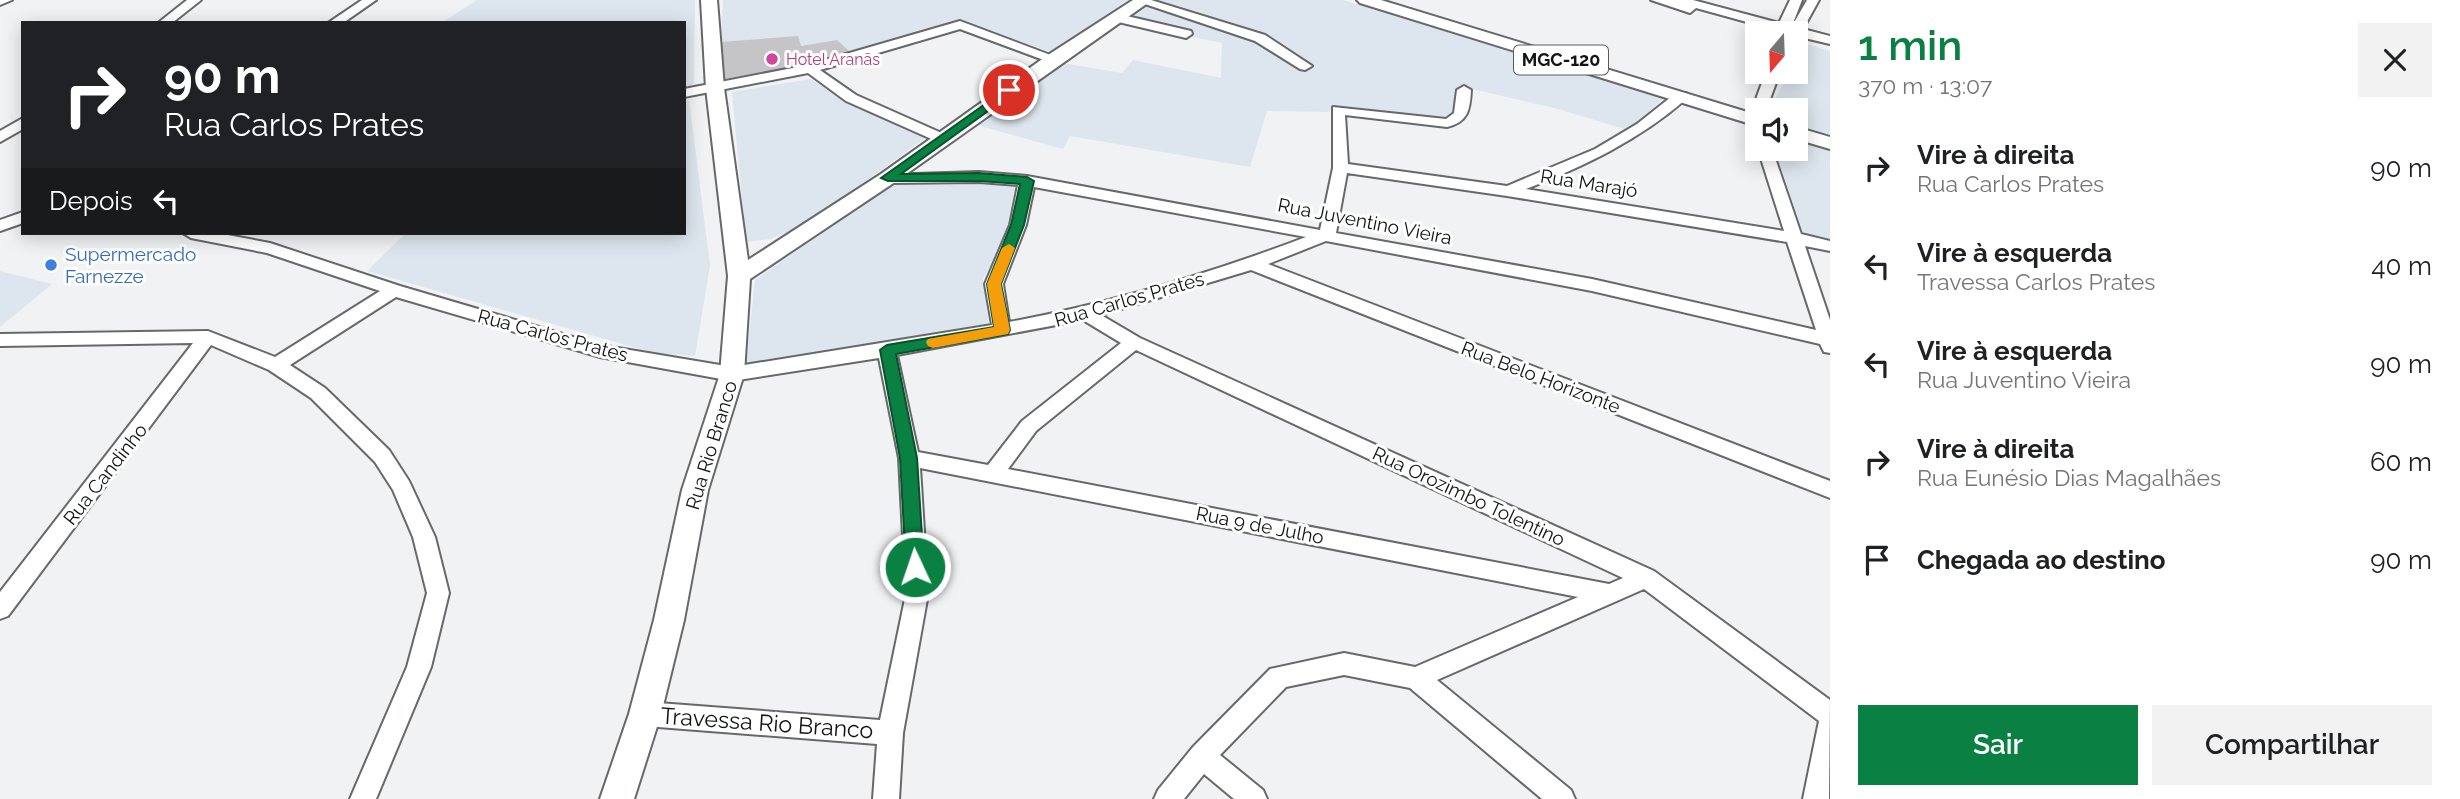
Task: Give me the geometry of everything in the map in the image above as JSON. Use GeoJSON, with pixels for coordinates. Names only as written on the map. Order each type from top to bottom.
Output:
{"type":"FeatureCollection","features":[{"type":"Feature","properties":{"kind":"main road","name":"Rua Rio Branco"},"geometry":{"type":"LineString","coordinates":[[617,799],[645,714],[669,620],[695,490],[732,374],[739,276],[715,88],[709,0]]}},
{"type":"Feature","properties":{"kind":"main road","name":"MGC-120"},"geometry":{"type":"LineString","coordinates":[[1365,0],[1745,115]]}},
{"type":"Feature","properties":{"kind":"main road"},"geometry":{"type":"LineString","coordinates":[[739,276],[888,178],[1114,17],[1143,1]]}},
{"type":"Feature","properties":{"kind":"main road"},"geometry":{"type":"LineString","coordinates":[[1808,137],[1830,143]]}},
{"type":"Feature","properties":{"kind":"street"},"geometry":{"type":"LineString","coordinates":[[0,1],[6,0]]}},
{"type":"Feature","properties":{"kind":"street"},"geometry":{"type":"LineString","coordinates":[[167,21],[195,0]]}},
{"type":"Feature","properties":{"kind":"street"},"geometry":{"type":"LineString","coordinates":[[337,21],[370,0]]}},
{"type":"Feature","properties":{"kind":"street"},"geometry":{"type":"LineString","coordinates":[[1657,0],[1745,22]]}},
{"type":"Feature","properties":{"kind":"street"},"geometry":{"type":"LineString","coordinates":[[1679,0],[1748,21]]}},
{"type":"Feature","properties":{"kind":"street"},"geometry":{"type":"LineString","coordinates":[[1790,21],[1796,0]]}},
{"type":"Feature","properties":{"kind":"street"},"geometry":{"type":"LineString","coordinates":[[1796,21],[1813,0]]}},
{"type":"Feature","properties":{"kind":"street"},"geometry":{"type":"LineString","coordinates":[[1143,1],[1260,38],[1305,66]]}},
{"type":"Feature","properties":{"kind":"street"},"geometry":{"type":"LineString","coordinates":[[1114,17],[1186,34]]}},
{"type":"Feature","properties":{"kind":"street"},"geometry":{"type":"LineString","coordinates":[[686,93],[810,69],[960,25],[1054,59]]}},
{"type":"Feature","properties":{"kind":"street"},"geometry":{"type":"LineString","coordinates":[[1808,36],[1830,40]]}},
{"type":"Feature","properties":{"kind":"street"},"geometry":{"type":"LineString","coordinates":[[1808,39],[1830,46]]}},
{"type":"Feature","properties":{"kind":"street"},"geometry":{"type":"LineString","coordinates":[[810,69],[851,97],[941,138]]}},
{"type":"Feature","properties":{"kind":"street"},"geometry":{"type":"LineString","coordinates":[[1327,235],[1341,168],[1338,110],[1447,123],[1462,115],[1464,90]]}},
{"type":"Feature","properties":{"kind":"street"},"geometry":{"type":"LineString","coordinates":[[1507,191],[1616,145],[1656,120],[1681,96]]}},
{"type":"Feature","properties":{"kind":"street"},"geometry":{"type":"LineString","coordinates":[[0,138],[21,123]]}},
{"type":"Feature","properties":{"kind":"street"},"geometry":{"type":"LineString","coordinates":[[1769,161],[1829,342]]}},
{"type":"Feature","properties":{"kind":"street","name":"Rua Marajó"},"geometry":{"type":"LineString","coordinates":[[1341,168],[1507,191],[1830,246]]}},
{"type":"Feature","properties":{"kind":"street","name":"Rua Juventino Vieira"},"geometry":{"type":"LineString","coordinates":[[888,178],[979,177],[1027,181],[1592,285],[1829,342]]}},
{"type":"Feature","properties":{"kind":"street"},"geometry":{"type":"LineString","coordinates":[[1002,330],[994,284],[1018,225],[1027,181]]}},
{"type":"Feature","properties":{"kind":"street"},"geometry":{"type":"LineString","coordinates":[[0,227],[21,218]]}},
{"type":"Feature","properties":{"kind":"street"},"geometry":{"type":"LineString","coordinates":[[1279,226],[1288,234],[1290,243],[1285,251]]}},
{"type":"Feature","properties":{"kind":"street"},"geometry":{"type":"LineString","coordinates":[[0,227],[21,227]]}},
{"type":"Feature","properties":{"kind":"street","name":"Rua Carlos Prates"},"geometry":{"type":"LineString","coordinates":[[202,235],[270,248],[394,290],[600,351],[732,374],[887,350],[1085,314],[1252,264],[1327,235]]}},
{"type":"Feature","properties":{"kind":"street","name":"Rua Belo Horizonte"},"geometry":{"type":"LineString","coordinates":[[1252,264],[1830,490]]}},
{"type":"Feature","properties":{"kind":"street"},"geometry":{"type":"LineString","coordinates":[[276,365],[394,290]]}},
{"type":"Feature","properties":{"kind":"street","name":"Rua Orozimbo Tolentino"},"geometry":{"type":"LineString","coordinates":[[1085,314],[1134,342],[1646,578],[1830,715]]}},
{"type":"Feature","properties":{"kind":"street"},"geometry":{"type":"LineString","coordinates":[[0,340],[208,337],[276,365],[318,393],[382,456],[402,486],[424,537],[438,593],[419,667],[363,799]]}},
{"type":"Feature","properties":{"kind":"street","name":"Rua Candinho"},"geometry":{"type":"LineString","coordinates":[[0,609],[208,337]]}},
{"type":"Feature","properties":{"kind":"street"},"geometry":{"type":"LineString","coordinates":[[994,473],[1029,426],[1134,342]]}},
{"type":"Feature","properties":{"kind":"street"},"geometry":{"type":"LineString","coordinates":[[886,799],[890,733],[916,594],[909,458],[887,350]]}},
{"type":"Feature","properties":{"kind":"street","name":"Rua 9 de Julho"},"geometry":{"type":"LineString","coordinates":[[909,458],[1611,593]]}},
{"type":"Feature","properties":{"kind":"street"},"geometry":{"type":"LineString","coordinates":[[1416,678],[1646,578]]}},
{"type":"Feature","properties":{"kind":"street"},"geometry":{"type":"LineString","coordinates":[[1167,799],[1202,757],[1279,677],[1344,664],[1416,678],[1562,799]]}},
{"type":"Feature","properties":{"kind":"street","name":"Travessa Rio Branco"},"geometry":{"type":"LineString","coordinates":[[645,714],[890,733]]}},
{"type":"Feature","properties":{"kind":"street"},"geometry":{"type":"LineString","coordinates":[[1816,799],[1830,724]]}},
{"type":"Feature","properties":{"kind":"street"},"geometry":{"type":"LineString","coordinates":[[1202,757],[1254,799]]}},
{"type":"Feature","properties":{"kind":"shaded area"},"geometry":{"type":"Polygon","coordinates":[[[477,0],[695,0],[694,85],[686,87],[686,21],[444,21],[477,0]]]}},
{"type":"Feature","properties":{"kind":"shaded area"},"geometry":{"type":"Polygon","coordinates":[[[723,0],[1128,0],[1051,52],[960,20],[795,67],[724,79],[721,42],[723,0]]]}},
{"type":"Feature","properties":{"kind":"shaded area"},"geometry":{"type":"Polygon","coordinates":[[[1157,0],[1343,0],[1663,99],[1628,130],[1558,109],[1459,86],[1454,117],[1442,120],[1333,106],[1329,112],[1267,111],[1250,167],[1070,136],[1063,149],[977,125],[1062,63],[1122,73],[1133,60],[1221,78],[1222,43],[1124,23],[1157,0]]]}},
{"type":"Feature","properties":{"kind":"shaded area"},"geometry":{"type":"Polygon","coordinates":[[[1808,45],[1830,51],[1830,135],[1808,128],[1808,98],[1776,98],[1783,84],[1808,84],[1808,45]]]}},
{"type":"Feature","properties":{"kind":"shaded area"},"geometry":{"type":"Polygon","coordinates":[[[811,79],[845,101],[925,138],[806,225],[770,239],[746,242],[732,92],[811,79]]]}},
{"type":"Feature","properties":{"kind":"shaded area"},"geometry":{"type":"Polygon","coordinates":[[[689,100],[710,265],[695,356],[654,353],[367,271],[404,235],[686,235],[686,101],[689,100]]]}},
{"type":"Feature","properties":{"kind":"shaded area"},"geometry":{"type":"Polygon","coordinates":[[[1808,145],[1830,151],[1830,240],[1804,234],[1778,161],[1808,161],[1808,145]]]}},
{"type":"Feature","properties":{"kind":"shaded area"},"geometry":{"type":"Polygon","coordinates":[[[892,184],[1015,185],[1004,243],[983,279],[989,326],[746,364],[755,280],[892,184]]]}},
{"type":"Feature","properties":{"kind":"shaded area"},"geometry":{"type":"Polygon","coordinates":[[[0,271],[52,284],[0,327],[0,271]]]}},
{"type":"Feature","properties":{"kind":"building","name":"Hotel Aranãs"},"geometry":{"type":"Polygon","coordinates":[[[798,36],[801,46],[837,40],[849,51],[795,67],[724,79],[721,42],[798,36]]]}},
{"type":"Feature","properties":{"kind":"slow traffic"},"geometry":{"type":"LineString","coordinates":[[933,342],[1002,330],[994,284],[1009,248]]}},
{"type":"Feature","properties":{"kind":"place","name":"Hotel Aranãs"},"geometry":{"type":"Point","coordinates":[772,59]}},
{"type":"Feature","properties":{"kind":"place","name":"Supermercado Farnezze"},"geometry":{"type":"Point","coordinates":[51,265]}},
{"type":"Feature","properties":{"kind":"route"},"geometry":{"type":"LineString","coordinates":[[915,567],[909,458],[887,350],[1002,330],[994,284],[1018,225],[1027,181],[979,177],[888,178],[1009,90]]}}]}
